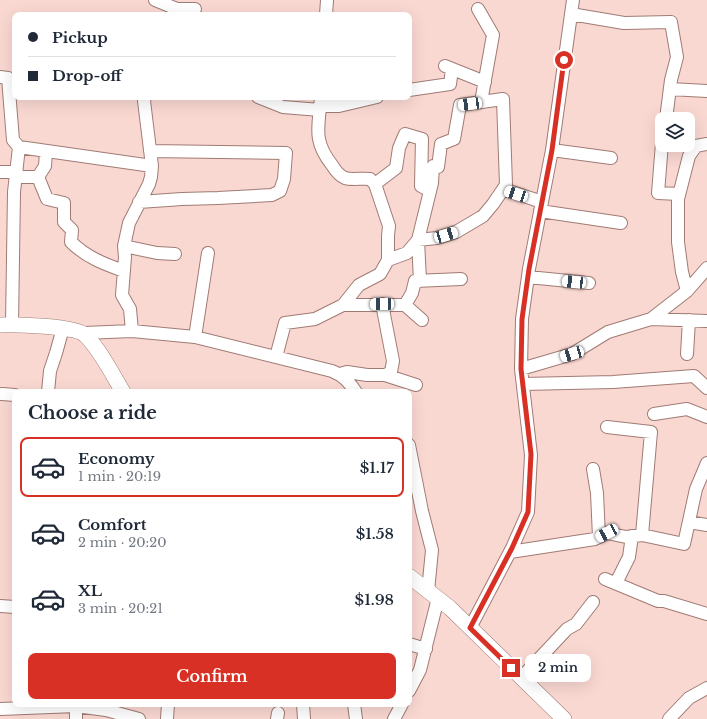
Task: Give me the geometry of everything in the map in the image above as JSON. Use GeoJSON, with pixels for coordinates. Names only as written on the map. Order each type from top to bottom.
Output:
{"type":"FeatureCollection","features":[{"type":"Feature","properties":{"kind":"main road"},"geometry":{"type":"LineString","coordinates":[[6,325],[35,325],[63,328],[84,333],[97,349],[121,389]]}},
{"type":"Feature","properties":{"kind":"main road"},"geometry":{"type":"LineString","coordinates":[[412,578],[450,608],[564,719]]}},
{"type":"Feature","properties":{"kind":"street"},"geometry":{"type":"LineString","coordinates":[[155,0],[176,9],[196,8]]}},
{"type":"Feature","properties":{"kind":"street"},"geometry":{"type":"LineString","coordinates":[[326,12],[328,0]]}},
{"type":"Feature","properties":{"kind":"street"},"geometry":{"type":"LineString","coordinates":[[470,628],[510,552],[528,512],[531,454],[521,369],[522,319],[528,277],[552,150],[573,0]]}},
{"type":"Feature","properties":{"kind":"street"},"geometry":{"type":"LineString","coordinates":[[478,9],[493,35],[481,102]]}},
{"type":"Feature","properties":{"kind":"street"},"geometry":{"type":"LineString","coordinates":[[571,14],[624,23],[671,22],[677,56],[667,112]]}},
{"type":"Feature","properties":{"kind":"street"},"geometry":{"type":"LineString","coordinates":[[412,90],[450,84],[448,68],[484,82]]}},
{"type":"Feature","properties":{"kind":"street"},"geometry":{"type":"LineString","coordinates":[[0,77],[8,78],[13,140],[19,147],[152,166]]}},
{"type":"Feature","properties":{"kind":"street"},"geometry":{"type":"LineString","coordinates":[[670,89],[707,91]]}},
{"type":"Feature","properties":{"kind":"street"},"geometry":{"type":"LineString","coordinates":[[132,331],[130,309],[122,295],[125,257],[124,246],[129,223],[149,184],[152,166],[144,100]]}},
{"type":"Feature","properties":{"kind":"street"},"geometry":{"type":"LineString","coordinates":[[266,100],[283,107],[320,104],[339,106],[364,100]]}},
{"type":"Feature","properties":{"kind":"street"},"geometry":{"type":"LineString","coordinates":[[388,260],[407,253],[418,240],[437,238],[456,232],[483,216],[493,204],[506,185],[503,100],[460,105],[454,139],[441,144],[438,166],[433,166],[430,192],[418,240],[420,281]]}},
{"type":"Feature","properties":{"kind":"street"},"geometry":{"type":"LineString","coordinates":[[276,357],[285,323],[315,319],[343,305],[359,285],[380,274],[388,260],[389,226],[375,184],[370,179],[346,178],[338,172],[325,157],[318,138],[320,104]]}},
{"type":"Feature","properties":{"kind":"street"},"geometry":{"type":"LineString","coordinates":[[375,184],[396,168],[399,148],[405,134],[422,140],[421,186],[430,192]]}},
{"type":"Feature","properties":{"kind":"street"},"geometry":{"type":"LineString","coordinates":[[687,291],[682,272],[678,242],[678,199],[689,156],[696,146],[707,144]]}},
{"type":"Feature","properties":{"kind":"street"},"geometry":{"type":"LineString","coordinates":[[6,325],[14,192],[19,147]]}},
{"type":"Feature","properties":{"kind":"street"},"geometry":{"type":"LineString","coordinates":[[552,150],[611,158]]}},
{"type":"Feature","properties":{"kind":"street"},"geometry":{"type":"LineString","coordinates":[[139,202],[272,195],[280,191],[284,179],[286,153],[150,151]]}},
{"type":"Feature","properties":{"kind":"street"},"geometry":{"type":"LineString","coordinates":[[38,177],[45,166],[46,152]]}},
{"type":"Feature","properties":{"kind":"street"},"geometry":{"type":"LineString","coordinates":[[661,152],[658,193],[679,194]]}},
{"type":"Feature","properties":{"kind":"street"},"geometry":{"type":"LineString","coordinates":[[0,172],[38,177]]}},
{"type":"Feature","properties":{"kind":"street"},"geometry":{"type":"LineString","coordinates":[[38,177],[47,199],[64,203],[64,222],[72,230],[71,242],[80,251],[97,261],[124,271]]}},
{"type":"Feature","properties":{"kind":"street"},"geometry":{"type":"LineString","coordinates":[[503,189],[541,206],[621,223]]}},
{"type":"Feature","properties":{"kind":"street"},"geometry":{"type":"LineString","coordinates":[[124,246],[157,253],[175,254]]}},
{"type":"Feature","properties":{"kind":"street"},"geometry":{"type":"LineString","coordinates":[[195,337],[208,253]]}},
{"type":"Feature","properties":{"kind":"street"},"geometry":{"type":"LineString","coordinates":[[652,319],[687,291],[707,268]]}},
{"type":"Feature","properties":{"kind":"street"},"geometry":{"type":"LineString","coordinates":[[528,277],[589,283]]}},
{"type":"Feature","properties":{"kind":"street"},"geometry":{"type":"LineString","coordinates":[[404,305],[412,294],[415,281],[461,279]]}},
{"type":"Feature","properties":{"kind":"street"},"geometry":{"type":"LineString","coordinates":[[382,304],[393,361],[391,372],[385,375]]}},
{"type":"Feature","properties":{"kind":"street"},"geometry":{"type":"LineString","coordinates":[[343,305],[404,305],[422,320]]}},
{"type":"Feature","properties":{"kind":"street"},"geometry":{"type":"LineString","coordinates":[[521,369],[572,354],[608,332],[652,319],[707,320]]}},
{"type":"Feature","properties":{"kind":"street"},"geometry":{"type":"LineString","coordinates":[[687,354],[689,320]]}},
{"type":"Feature","properties":{"kind":"street"},"geometry":{"type":"LineString","coordinates":[[48,389],[50,371],[63,328]]}},
{"type":"Feature","properties":{"kind":"street"},"geometry":{"type":"LineString","coordinates":[[84,333],[132,331],[195,337],[340,374],[346,378],[354,389]]}},
{"type":"Feature","properties":{"kind":"street"},"geometry":{"type":"LineString","coordinates":[[340,374],[347,372],[367,375],[385,375],[416,385]]}},
{"type":"Feature","properties":{"kind":"street"},"geometry":{"type":"LineString","coordinates":[[523,384],[613,382],[694,376],[707,388]]}},
{"type":"Feature","properties":{"kind":"street"},"geometry":{"type":"LineString","coordinates":[[2,394],[12,395]]}},
{"type":"Feature","properties":{"kind":"street"},"geometry":{"type":"LineString","coordinates":[[654,414],[687,409],[707,417]]}},
{"type":"Feature","properties":{"kind":"street"},"geometry":{"type":"LineString","coordinates":[[607,427],[651,432],[637,535],[629,557],[610,581],[658,601],[664,600],[707,614]]}},
{"type":"Feature","properties":{"kind":"street"},"geometry":{"type":"LineString","coordinates":[[412,460],[422,511],[432,550],[433,594],[426,649],[420,670],[412,685]]}},
{"type":"Feature","properties":{"kind":"street"},"geometry":{"type":"LineString","coordinates":[[510,552],[594,539],[607,533],[626,537],[637,535],[684,544],[696,489],[707,463]]}},
{"type":"Feature","properties":{"kind":"street"},"geometry":{"type":"LineString","coordinates":[[593,469],[597,493],[599,537]]}},
{"type":"Feature","properties":{"kind":"street"},"geometry":{"type":"LineString","coordinates":[[689,522],[707,525]]}},
{"type":"Feature","properties":{"kind":"street"},"geometry":{"type":"LineString","coordinates":[[521,678],[567,629],[576,624],[593,602]]}},
{"type":"Feature","properties":{"kind":"street"},"geometry":{"type":"LineString","coordinates":[[0,606],[12,607]]}},
{"type":"Feature","properties":{"kind":"street"},"geometry":{"type":"LineString","coordinates":[[412,645],[426,649]]}},
{"type":"Feature","properties":{"kind":"street"},"geometry":{"type":"LineString","coordinates":[[669,719],[689,698],[707,688]]}},
{"type":"Feature","properties":{"kind":"street"},"geometry":{"type":"LineString","coordinates":[[0,709],[50,713],[70,707]]}},
{"type":"Feature","properties":{"kind":"street"},"geometry":{"type":"LineString","coordinates":[[76,707],[76,719]]}},
{"type":"Feature","properties":{"kind":"street"},"geometry":{"type":"LineString","coordinates":[[88,707],[106,710],[138,719]]}},
{"type":"Feature","properties":{"kind":"street"},"geometry":{"type":"LineString","coordinates":[[167,719],[168,707]]}},
{"type":"Feature","properties":{"kind":"street"},"geometry":{"type":"LineString","coordinates":[[303,707],[304,719]]}},
{"type":"Feature","properties":{"kind":"street"},"geometry":{"type":"LineString","coordinates":[[354,707],[356,719]]}},
{"type":"Feature","properties":{"kind":"street"},"geometry":{"type":"LineString","coordinates":[[394,719],[400,707]]}},
{"type":"Feature","properties":{"kind":"route"},"geometry":{"type":"LineString","coordinates":[[511,668],[470,628],[512,548],[528,512],[531,454],[521,369],[522,319],[529,269],[552,150],[564,60]]}}]}
